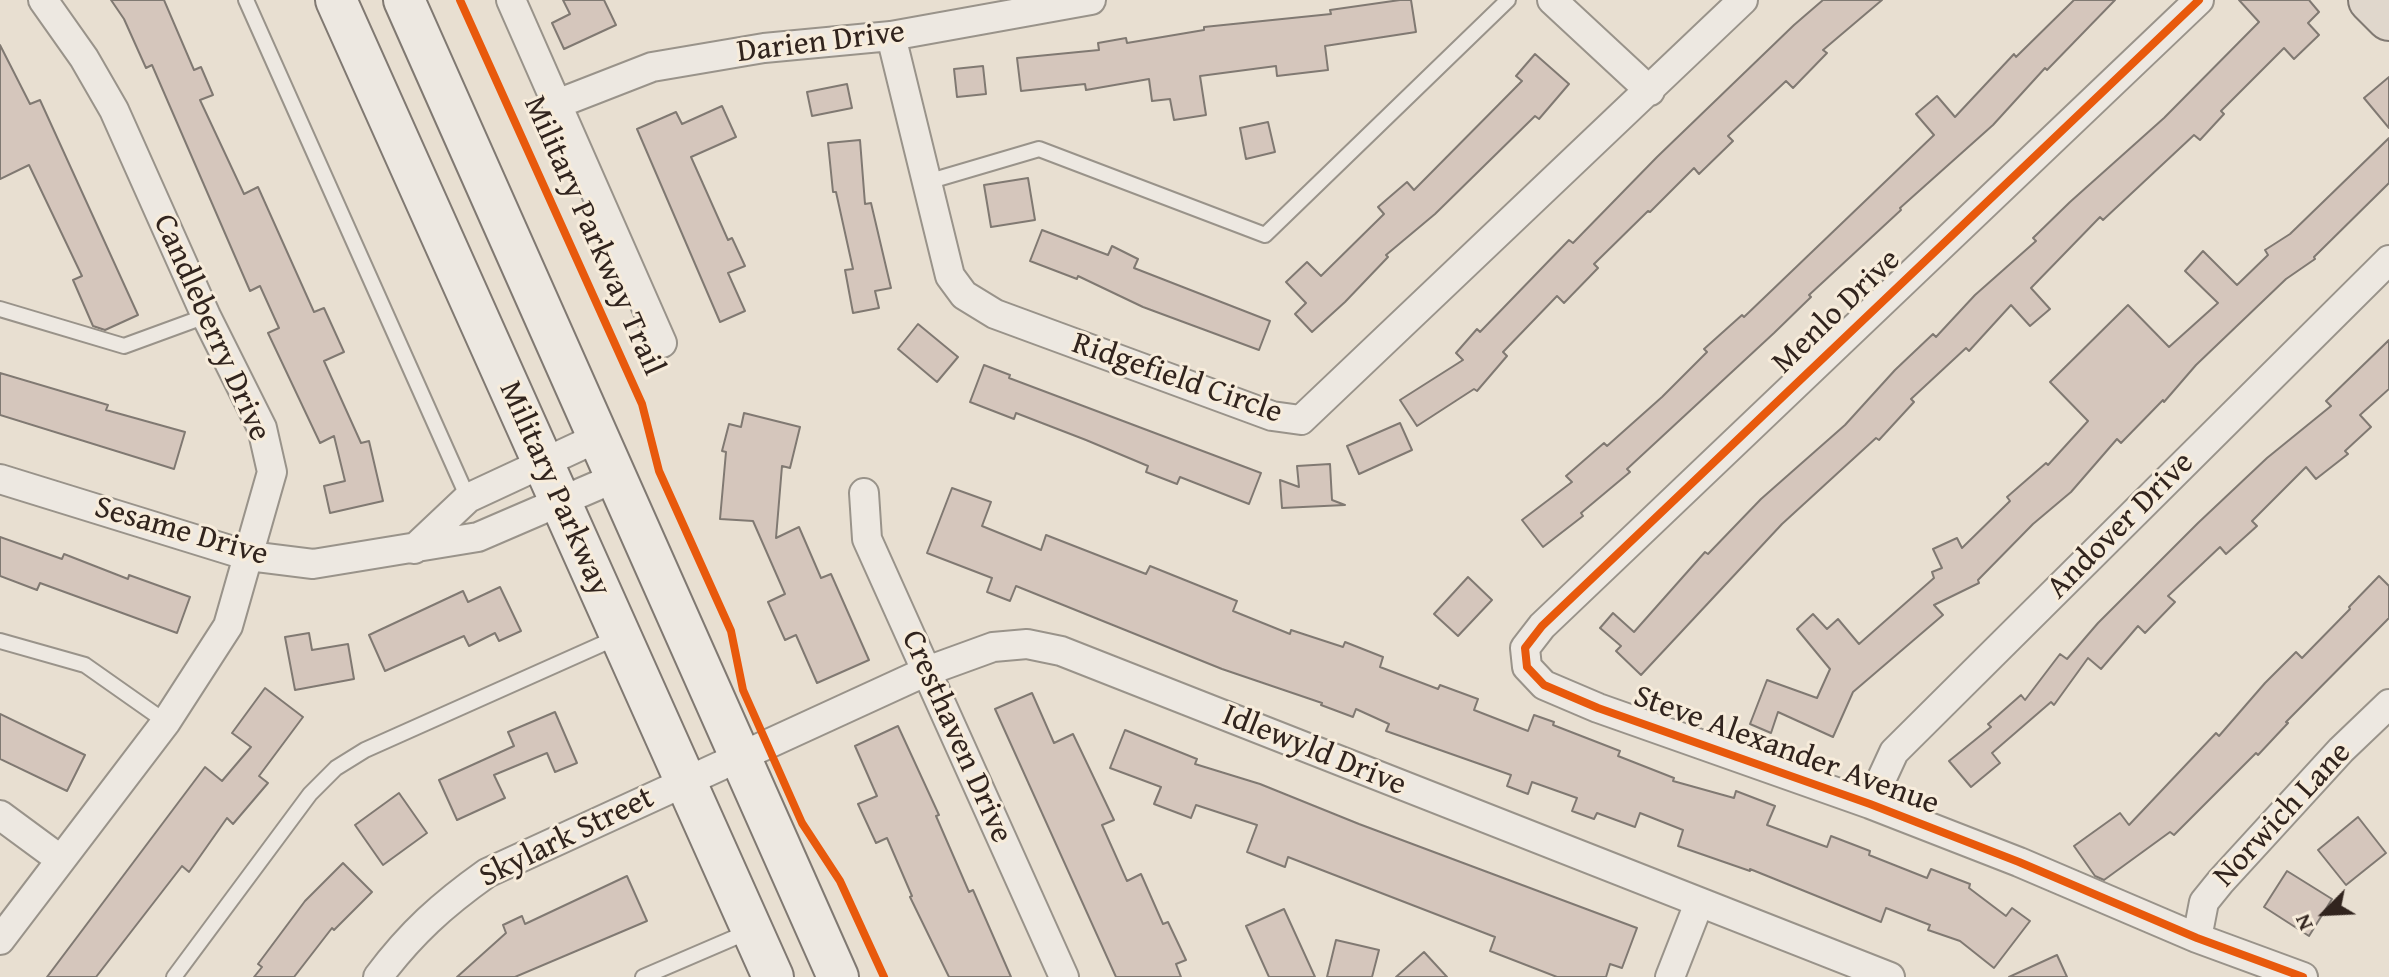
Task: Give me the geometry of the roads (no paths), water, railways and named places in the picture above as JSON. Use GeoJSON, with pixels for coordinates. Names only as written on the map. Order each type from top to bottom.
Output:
{"type":"FeatureCollection","features":[{"type":"Feature","properties":{"kind":"main road","name":"Military Parkway"},"geometry":{"type":"LineString","coordinates":[[336,0],[773,977]]}},
{"type":"Feature","properties":{"kind":"main road","name":"Military Parkway"},"geometry":{"type":"LineString","coordinates":[[404,0],[838,977]]}},
{"type":"Feature","properties":{"kind":"main road"},"geometry":{"type":"LineString","coordinates":[[2371,0],[2389,18]]}},
{"type":"Feature","properties":{"kind":"street","name":"Candleberry Drive"},"geometry":{"type":"LineString","coordinates":[[0,940],[166,722],[228,626],[272,472],[262,428],[206,316],[114,110],[84,58],[43,0]]}},
{"type":"Feature","properties":{"kind":"street"},"geometry":{"type":"LineString","coordinates":[[511,0],[662,343]]}},
{"type":"Feature","properties":{"kind":"street","name":"Darien Drive"},"geometry":{"type":"LineString","coordinates":[[557,104],[652,67],[764,48],[891,36],[1091,0]]}},
{"type":"Feature","properties":{"kind":"street"},"geometry":{"type":"LineString","coordinates":[[1552,0],[1650,91]]}},
{"type":"Feature","properties":{"kind":"street","name":"Ridgefield Circle"},"geometry":{"type":"LineString","coordinates":[[891,36],[950,276],[964,295],[995,314],[1024,325],[1272,416],[1301,420],[1743,0]]}},
{"type":"Feature","properties":{"kind":"street","name":"Menlo Drive"},"geometry":{"type":"LineString","coordinates":[[1527,667],[1525,648],[1542,626],[2199,0]]}},
{"type":"Feature","properties":{"kind":"street","name":"Andover Drive"},"geometry":{"type":"LineString","coordinates":[[1870,804],[1894,752],[2389,260]]}},
{"type":"Feature","properties":{"kind":"street"},"geometry":{"type":"LineString","coordinates":[[413,549],[468,498],[597,438]]}},
{"type":"Feature","properties":{"kind":"street","name":"Sesame Drive"},"geometry":{"type":"LineString","coordinates":[[0,479],[249,556],[313,564],[478,537],[615,478]]}},
{"type":"Feature","properties":{"kind":"street","name":"Cresthaven Drive"},"geometry":{"type":"LineString","coordinates":[[864,493],[867,539],[1064,977]]}},
{"type":"Feature","properties":{"kind":"street","name":"Idlewyld Drive"},"geometry":{"type":"LineString","coordinates":[[739,757],[927,671],[993,647],[1027,644],[1061,651],[1890,977]]}},
{"type":"Feature","properties":{"kind":"street","name":"Steve Alexander Avenue"},"geometry":{"type":"LineString","coordinates":[[1527,667],[1544,685],[1598,708],[1870,804],[2019,862],[2197,938],[2303,977]]}},
{"type":"Feature","properties":{"kind":"street","name":"Norwich Lane"},"geometry":{"type":"LineString","coordinates":[[2197,938],[2204,902],[2221,881],[2341,750],[2389,704]]}},
{"type":"Feature","properties":{"kind":"street","name":"Skylark Street"},"geometry":{"type":"LineString","coordinates":[[378,977],[401,946],[441,906],[487,873],[739,757]]}},
{"type":"Feature","properties":{"kind":"street"},"geometry":{"type":"LineString","coordinates":[[0,815],[61,860]]}},
{"type":"Feature","properties":{"kind":"street"},"geometry":{"type":"LineString","coordinates":[[1670,977],[1699,903]]}},
{"type":"Feature","properties":{"kind":"lane"},"geometry":{"type":"LineString","coordinates":[[246,0],[468,498]]}},
{"type":"Feature","properties":{"kind":"lane"},"geometry":{"type":"LineString","coordinates":[[927,182],[1039,149],[1265,235],[1508,0]]}},
{"type":"Feature","properties":{"kind":"lane"},"geometry":{"type":"LineString","coordinates":[[0,309],[124,346],[206,316]]}},
{"type":"Feature","properties":{"kind":"lane"},"geometry":{"type":"LineString","coordinates":[[174,977],[310,794],[336,768],[365,750],[619,636]]}},
{"type":"Feature","properties":{"kind":"lane"},"geometry":{"type":"LineString","coordinates":[[0,641],[85,665],[166,722]]}},
{"type":"Feature","properties":{"kind":"lane"},"geometry":{"type":"LineString","coordinates":[[643,977],[752,930]]}}]}
